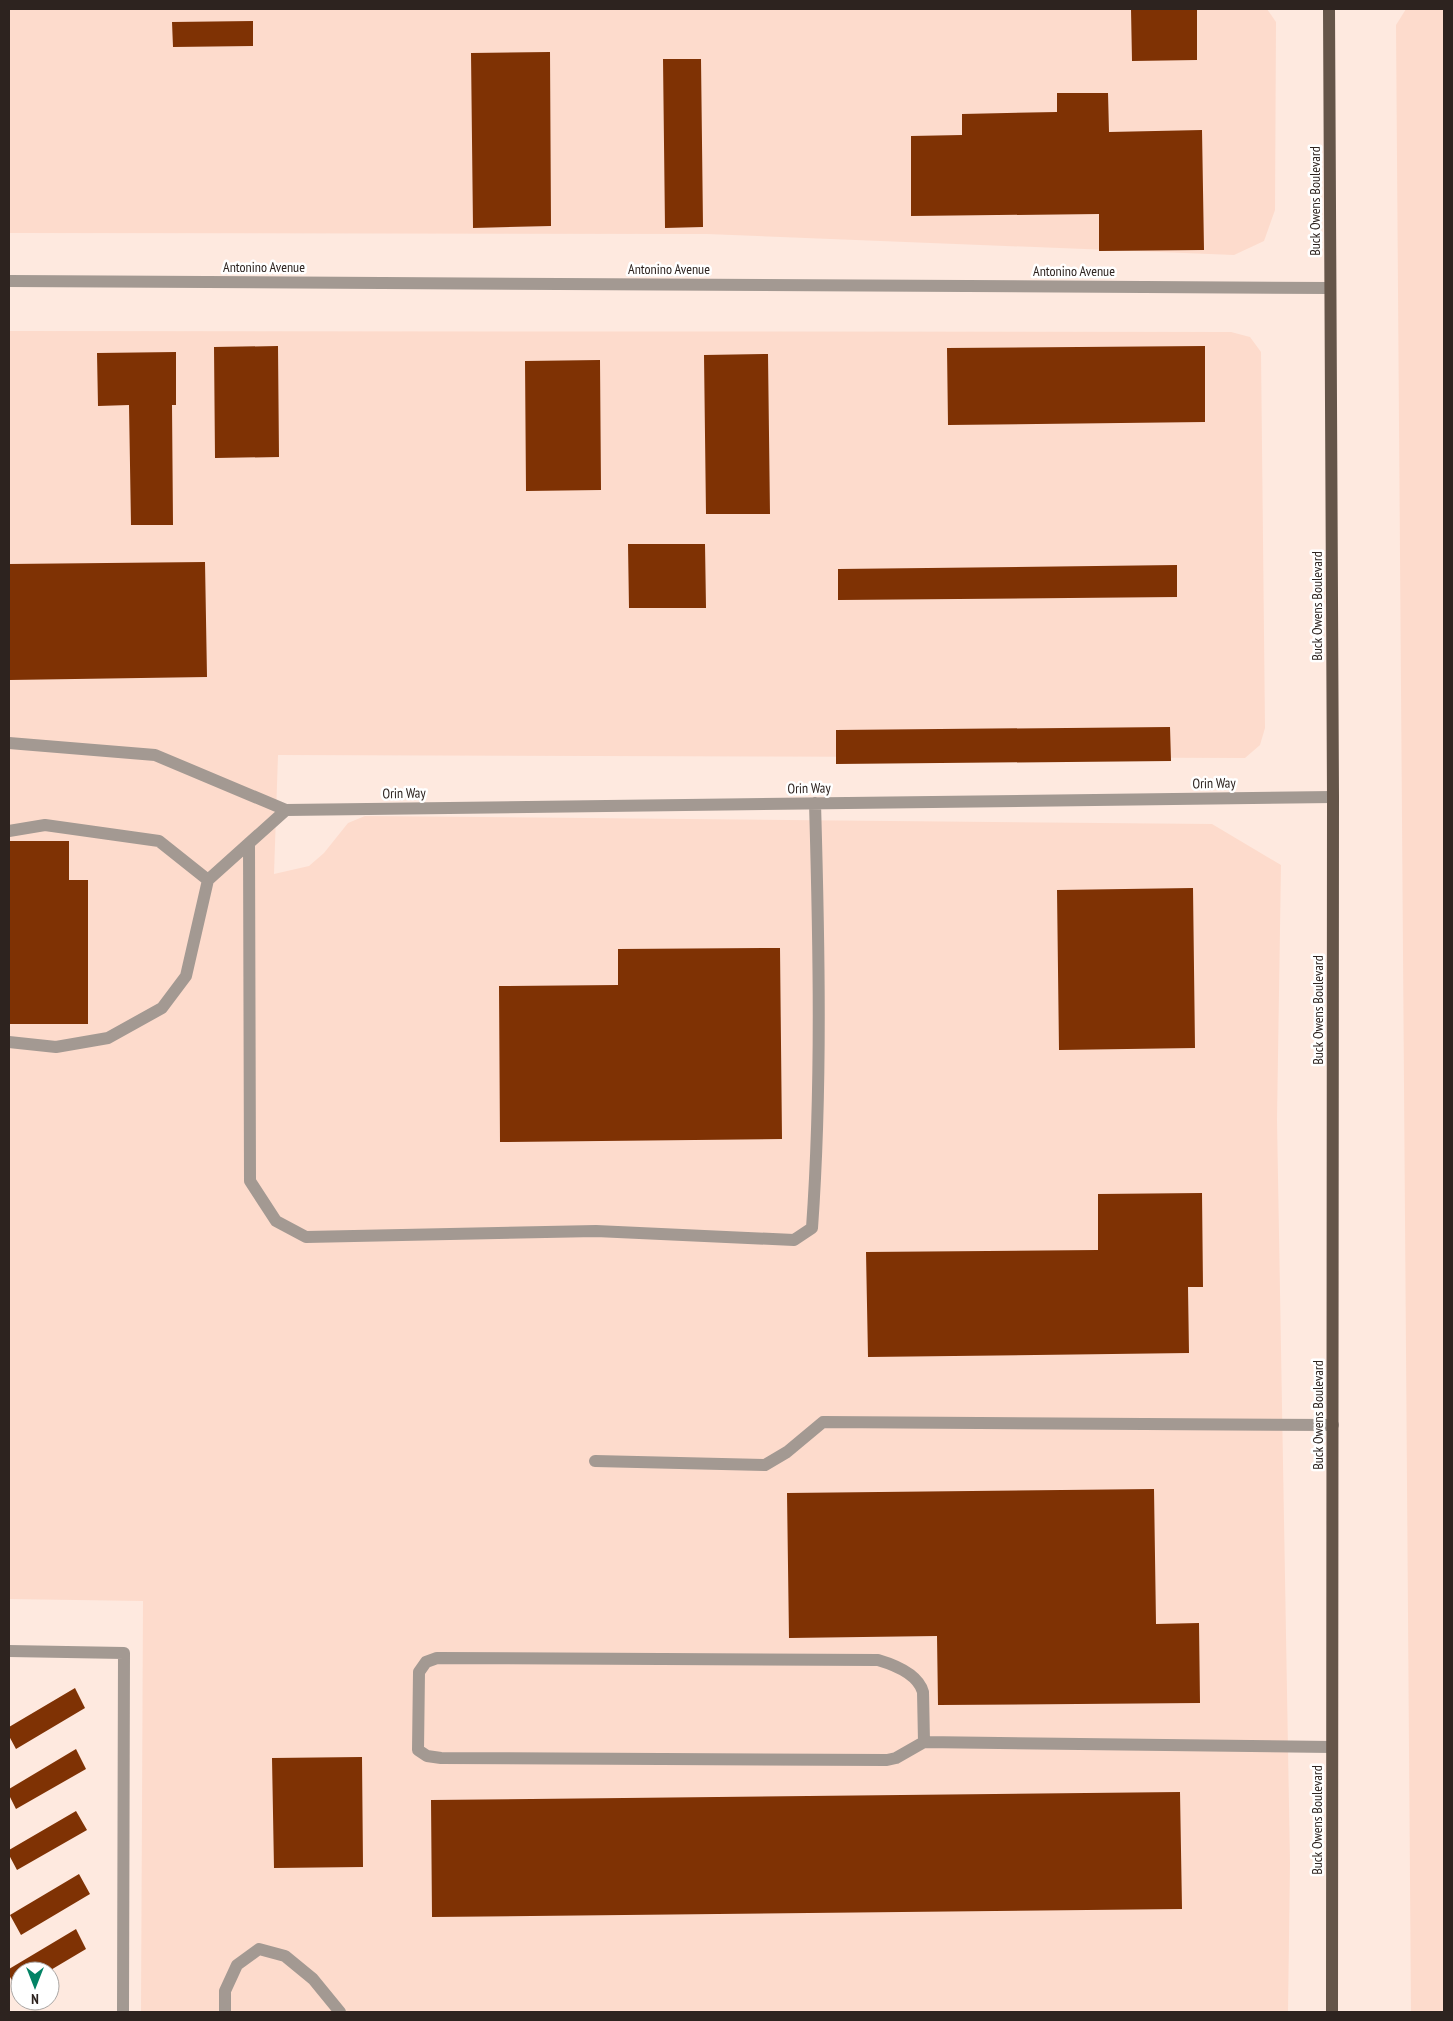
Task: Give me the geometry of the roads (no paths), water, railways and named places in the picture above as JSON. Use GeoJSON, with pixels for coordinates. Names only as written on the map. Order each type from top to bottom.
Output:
{"type":"FeatureCollection","features":[{"type":"Feature","properties":{"kind":"main road","name":"Buck Owens Boulevard"},"geometry":{"type":"LineString","coordinates":[[1329,9],[1333,797],[1332,2012]]}},
{"type":"Feature","properties":{"kind":"street","name":"Antonino Avenue"},"geometry":{"type":"LineString","coordinates":[[9,281],[1330,288]]}},
{"type":"Feature","properties":{"kind":"street"},"geometry":{"type":"LineString","coordinates":[[9,743],[155,756],[286,810],[208,880],[186,976],[162,1008],[108,1038],[56,1047],[9,1042]]}},
{"type":"Feature","properties":{"kind":"street","name":"Orin Way"},"geometry":{"type":"LineString","coordinates":[[286,810],[1333,797]]}},
{"type":"Feature","properties":{"kind":"street"},"geometry":{"type":"LineString","coordinates":[[249,842],[250,1181],[276,1221],[306,1237],[596,1231],[794,1240],[812,1228],[816,1164],[818,905],[815,803]]}},
{"type":"Feature","properties":{"kind":"street"},"geometry":{"type":"LineString","coordinates":[[9,831],[45,825],[159,841],[208,880]]}},
{"type":"Feature","properties":{"kind":"street"},"geometry":{"type":"LineString","coordinates":[[595,1461],[765,1465],[787,1452],[823,1422],[1333,1425]]}},
{"type":"Feature","properties":{"kind":"street"},"geometry":{"type":"LineString","coordinates":[[9,1651],[124,1653],[123,2012]]}},
{"type":"Feature","properties":{"kind":"street"},"geometry":{"type":"LineString","coordinates":[[924,1742],[924,1692],[922,1685],[916,1678],[889,1663],[878,1660],[438,1658],[426,1662],[419,1672],[418,1750],[427,1756],[441,1758],[887,1760],[896,1758],[924,1742],[1332,1747]]}},
{"type":"Feature","properties":{"kind":"street"},"geometry":{"type":"LineString","coordinates":[[225,2012],[225,1991],[237,1964],[259,1949],[285,1956],[313,1979],[340,2012]]}}]}
